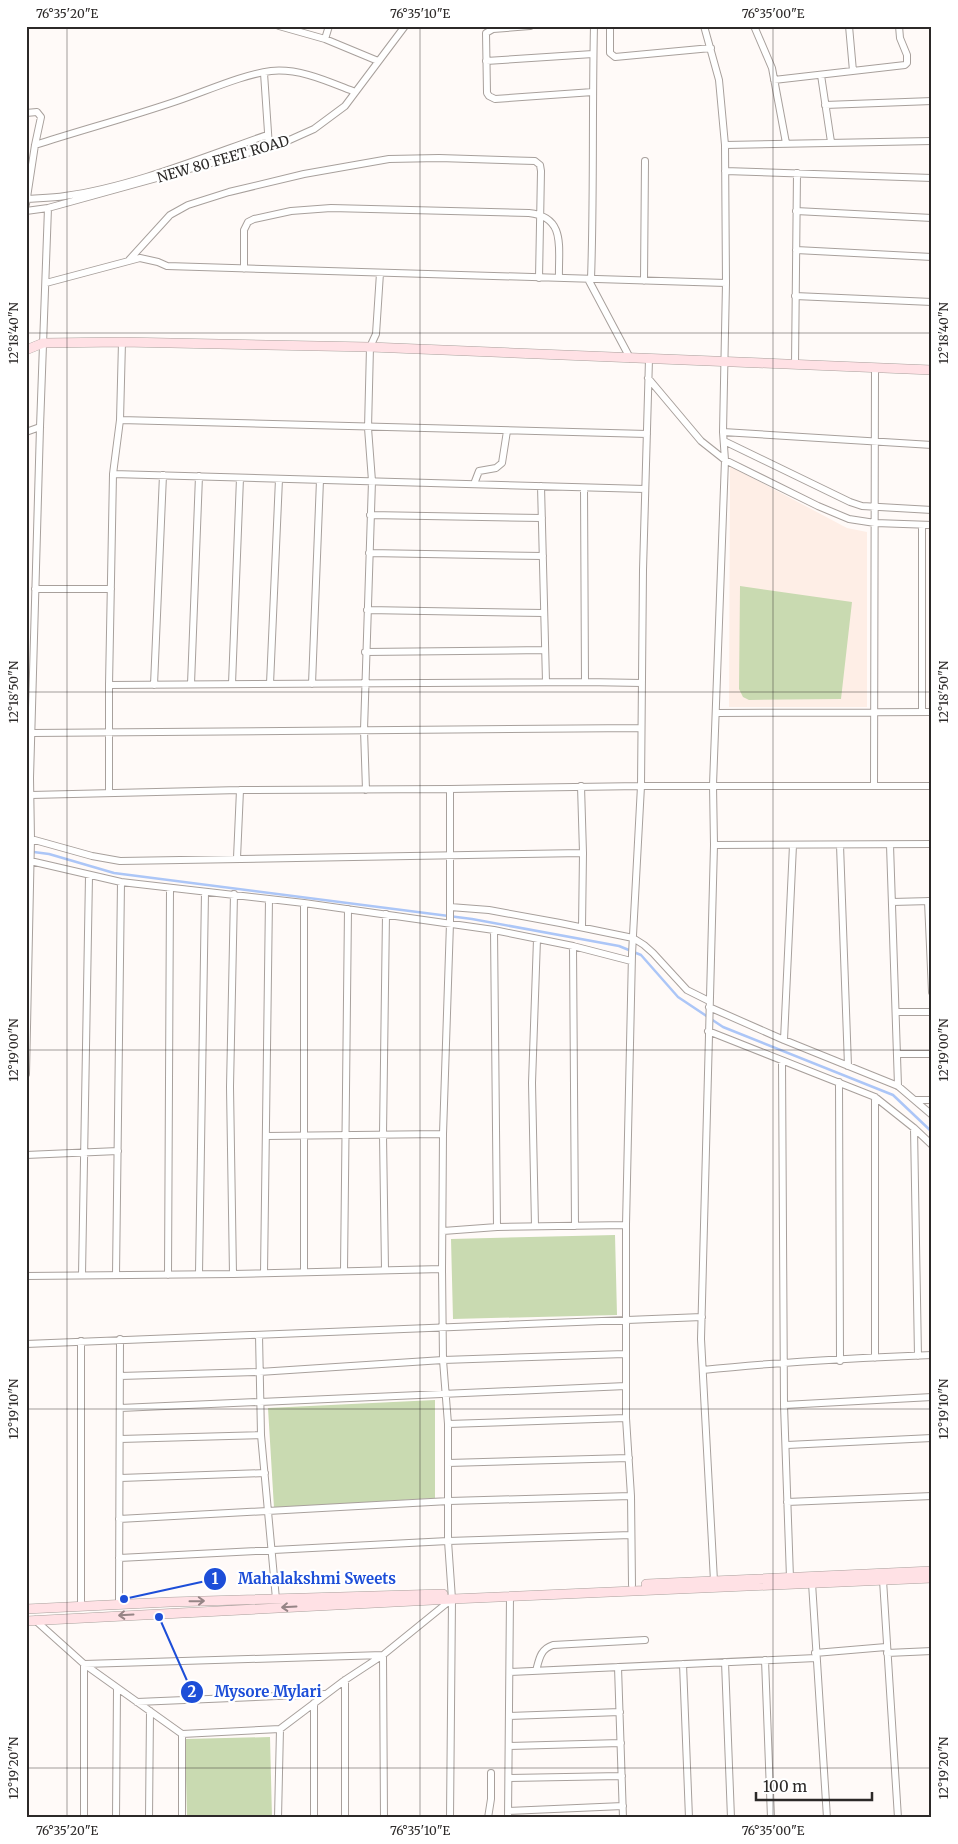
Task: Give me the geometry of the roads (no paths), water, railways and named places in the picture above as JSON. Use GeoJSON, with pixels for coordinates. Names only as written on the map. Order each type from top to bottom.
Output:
{"type":"FeatureCollection","features":[{"type":"Feature","properties":{"kind":"street"},"geometry":{"type":"LineString","coordinates":[[279,26],[325,39],[378,61]]}},
{"type":"Feature","properties":{"kind":"street"},"geometry":{"type":"LineString","coordinates":[[325,39],[329,26]]}},
{"type":"Feature","properties":{"kind":"street","name":"NEW 80 FEET ROAD"},"geometry":{"type":"LineString","coordinates":[[26,211],[48,208],[269,147],[314,129],[345,106],[405,26]]}},
{"type":"Feature","properties":{"kind":"street"},"geometry":{"type":"LineString","coordinates":[[530,26],[487,31],[485,36],[488,93],[492,98],[593,92]]}},
{"type":"Feature","properties":{"kind":"street"},"geometry":{"type":"LineString","coordinates":[[594,26],[594,204],[589,279],[630,358]]}},
{"type":"Feature","properties":{"kind":"street"},"geometry":{"type":"LineString","coordinates":[[610,26],[610,54],[615,57],[711,48]]}},
{"type":"Feature","properties":{"kind":"street"},"geometry":{"type":"LineString","coordinates":[[704,26],[722,95],[725,145],[726,283],[724,460],[713,786],[714,845],[702,1317],[714,1581]]}},
{"type":"Feature","properties":{"kind":"street"},"geometry":{"type":"LineString","coordinates":[[754,26],[772,68],[786,143]]}},
{"type":"Feature","properties":{"kind":"street"},"geometry":{"type":"LineString","coordinates":[[849,26],[853,71]]}},
{"type":"Feature","properties":{"kind":"street"},"geometry":{"type":"LineString","coordinates":[[774,80],[904,65],[907,63],[907,55],[900,38],[899,26]]}},
{"type":"Feature","properties":{"kind":"street"},"geometry":{"type":"LineString","coordinates":[[486,62],[593,54]]}},
{"type":"Feature","properties":{"kind":"street"},"geometry":{"type":"LineString","coordinates":[[35,145],[264,73],[292,71],[318,78],[355,92]]}},
{"type":"Feature","properties":{"kind":"street"},"geometry":{"type":"LineString","coordinates":[[264,73],[269,147]]}},
{"type":"Feature","properties":{"kind":"street"},"geometry":{"type":"LineString","coordinates":[[821,75],[831,142]]}},
{"type":"Feature","properties":{"kind":"street"},"geometry":{"type":"LineString","coordinates":[[825,105],[932,102]]}},
{"type":"Feature","properties":{"kind":"street"},"geometry":{"type":"LineString","coordinates":[[26,113],[37,112],[41,117],[26,204]]}},
{"type":"Feature","properties":{"kind":"street"},"geometry":{"type":"LineString","coordinates":[[26,199],[66,196],[113,186],[267,135]]}},
{"type":"Feature","properties":{"kind":"street"},"geometry":{"type":"LineString","coordinates":[[725,145],[932,141]]}},
{"type":"Feature","properties":{"kind":"street"},"geometry":{"type":"LineString","coordinates":[[129,260],[170,215],[188,205],[230,192],[304,174],[389,159],[535,160],[540,164],[541,171],[539,278]]}},
{"type":"Feature","properties":{"kind":"street"},"geometry":{"type":"LineString","coordinates":[[644,281],[645,161]]}},
{"type":"Feature","properties":{"kind":"street"},"geometry":{"type":"LineString","coordinates":[[725,171],[932,178]]}},
{"type":"Feature","properties":{"kind":"street"},"geometry":{"type":"LineString","coordinates":[[795,365],[797,173]]}},
{"type":"Feature","properties":{"kind":"street"},"geometry":{"type":"LineString","coordinates":[[26,1074],[28,860],[31,839],[28,778],[48,208]]}},
{"type":"Feature","properties":{"kind":"street"},"geometry":{"type":"LineString","coordinates":[[244,269],[245,226],[248,222],[262,217],[311,209],[409,209],[540,214],[548,218],[556,230],[559,278]]}},
{"type":"Feature","properties":{"kind":"street"},"geometry":{"type":"LineString","coordinates":[[796,211],[932,218]]}},
{"type":"Feature","properties":{"kind":"street"},"geometry":{"type":"LineString","coordinates":[[796,250],[932,257]]}},
{"type":"Feature","properties":{"kind":"street"},"geometry":{"type":"LineString","coordinates":[[46,283],[140,258],[167,266],[726,283]]}},
{"type":"Feature","properties":{"kind":"street"},"geometry":{"type":"LineString","coordinates":[[366,790],[364,683],[372,481],[368,428],[370,347],[376,334],[380,273]]}},
{"type":"Feature","properties":{"kind":"street"},"geometry":{"type":"LineString","coordinates":[[795,296],[932,302]]}},
{"type":"Feature","properties":{"kind":"street"},"geometry":{"type":"LineString","coordinates":[[109,793],[108,685],[114,474],[120,420],[122,342]]}},
{"type":"Feature","properties":{"kind":"street"},"geometry":{"type":"LineString","coordinates":[[26,350],[43,343],[122,342],[370,347],[932,370]]}},
{"type":"Feature","properties":{"kind":"street"},"geometry":{"type":"LineString","coordinates":[[632,1585],[631,1496],[626,1418],[626,1225],[631,962],[641,786],[646,434],[649,359]]}},
{"type":"Feature","properties":{"kind":"street"},"geometry":{"type":"LineString","coordinates":[[874,786],[875,368]]}},
{"type":"Feature","properties":{"kind":"street"},"geometry":{"type":"LineString","coordinates":[[648,378],[700,441],[724,460],[849,519],[875,523],[932,525]]}},
{"type":"Feature","properties":{"kind":"street"},"geometry":{"type":"LineString","coordinates":[[120,420],[646,434]]}},
{"type":"Feature","properties":{"kind":"street"},"geometry":{"type":"LineString","coordinates":[[26,432],[40,427]]}},
{"type":"Feature","properties":{"kind":"street"},"geometry":{"type":"LineString","coordinates":[[474,484],[480,471],[496,468],[502,463],[507,431]]}},
{"type":"Feature","properties":{"kind":"street"},"geometry":{"type":"LineString","coordinates":[[723,432],[932,445]]}},
{"type":"Feature","properties":{"kind":"street"},"geometry":{"type":"LineString","coordinates":[[724,440],[850,502],[875,508],[932,510]]}},
{"type":"Feature","properties":{"kind":"street"},"geometry":{"type":"LineString","coordinates":[[114,474],[645,489]]}},
{"type":"Feature","properties":{"kind":"street"},"geometry":{"type":"LineString","coordinates":[[154,685],[163,475]]}},
{"type":"Feature","properties":{"kind":"street"},"geometry":{"type":"LineString","coordinates":[[191,684],[199,476]]}},
{"type":"Feature","properties":{"kind":"street"},"geometry":{"type":"LineString","coordinates":[[232,684],[240,478]]}},
{"type":"Feature","properties":{"kind":"street"},"geometry":{"type":"LineString","coordinates":[[270,684],[279,479]]}},
{"type":"Feature","properties":{"kind":"street"},"geometry":{"type":"LineString","coordinates":[[312,684],[320,480]]}},
{"type":"Feature","properties":{"kind":"street"},"geometry":{"type":"LineString","coordinates":[[542,486],[546,682]]}},
{"type":"Feature","properties":{"kind":"street"},"geometry":{"type":"LineString","coordinates":[[584,488],[585,682]]}},
{"type":"Feature","properties":{"kind":"street"},"geometry":{"type":"LineString","coordinates":[[370,515],[542,518]]}},
{"type":"Feature","properties":{"kind":"street"},"geometry":{"type":"LineString","coordinates":[[922,525],[922,712]]}},
{"type":"Feature","properties":{"kind":"street"},"geometry":{"type":"LineString","coordinates":[[369,553],[543,556]]}},
{"type":"Feature","properties":{"kind":"street"},"geometry":{"type":"LineString","coordinates":[[35,589],[111,590]]}},
{"type":"Feature","properties":{"kind":"street"},"geometry":{"type":"LineString","coordinates":[[367,610],[544,613]]}},
{"type":"Feature","properties":{"kind":"street"},"geometry":{"type":"LineString","coordinates":[[365,652],[545,650]]}},
{"type":"Feature","properties":{"kind":"street"},"geometry":{"type":"LineString","coordinates":[[108,685],[642,683]]}},
{"type":"Feature","properties":{"kind":"street"},"geometry":{"type":"LineString","coordinates":[[716,713],[932,712]]}},
{"type":"Feature","properties":{"kind":"street"},"geometry":{"type":"LineString","coordinates":[[31,733],[641,728]]}},
{"type":"Feature","properties":{"kind":"street"},"geometry":{"type":"LineString","coordinates":[[30,795],[240,790],[581,786],[932,786]]}},
{"type":"Feature","properties":{"kind":"street"},"geometry":{"type":"LineString","coordinates":[[581,786],[583,853],[582,927]]}},
{"type":"Feature","properties":{"kind":"street"},"geometry":{"type":"LineString","coordinates":[[450,789],[450,923],[443,1134],[442,1269],[444,1393],[448,1424],[448,1541],[452,1596],[450,1818]]}},
{"type":"Feature","properties":{"kind":"street"},"geometry":{"type":"LineString","coordinates":[[238,858],[240,790]]}},
{"type":"Feature","properties":{"kind":"street"},"geometry":{"type":"LineString","coordinates":[[31,839],[92,856],[120,861],[583,853]]}},
{"type":"Feature","properties":{"kind":"street"},"geometry":{"type":"LineString","coordinates":[[714,845],[932,844]]}},
{"type":"Feature","properties":{"kind":"street"},"geometry":{"type":"LineString","coordinates":[[784,1040],[793,845]]}},
{"type":"Feature","properties":{"kind":"street"},"geometry":{"type":"LineString","coordinates":[[840,845],[848,1066]]}},
{"type":"Feature","properties":{"kind":"street"},"geometry":{"type":"LineString","coordinates":[[890,845],[898,1086]]}},
{"type":"Feature","properties":{"kind":"street"},"geometry":{"type":"LineString","coordinates":[[28,860],[89,876],[121,882],[170,889],[304,902],[494,930],[573,946],[631,962]]}},
{"type":"Feature","properties":{"kind":"street"},"geometry":{"type":"LineString","coordinates":[[82,1275],[89,876]]}},
{"type":"Feature","properties":{"kind":"street"},"geometry":{"type":"LineString","coordinates":[[116,1274],[121,882]]}},
{"type":"Feature","properties":{"kind":"street"},"geometry":{"type":"LineString","coordinates":[[168,1275],[170,889]]}},
{"type":"Feature","properties":{"kind":"street"},"geometry":{"type":"LineString","coordinates":[[199,1274],[205,892]]}},
{"type":"Feature","properties":{"kind":"street"},"geometry":{"type":"LineString","coordinates":[[233,1274],[230,1086],[234,894]]}},
{"type":"Feature","properties":{"kind":"street"},"geometry":{"type":"LineString","coordinates":[[264,1273],[269,898]]}},
{"type":"Feature","properties":{"kind":"street"},"geometry":{"type":"LineString","coordinates":[[892,902],[930,901],[932,992]]}},
{"type":"Feature","properties":{"kind":"street"},"geometry":{"type":"LineString","coordinates":[[304,902],[304,1271]]}},
{"type":"Feature","properties":{"kind":"street"},"geometry":{"type":"LineString","coordinates":[[450,907],[488,910],[582,927],[644,945],[687,990],[709,1004],[784,1040],[898,1086],[932,1115]]}},
{"type":"Feature","properties":{"kind":"street"},"geometry":{"type":"LineString","coordinates":[[344,1271],[348,909]]}},
{"type":"Feature","properties":{"kind":"street"},"geometry":{"type":"LineString","coordinates":[[385,1270],[383,1135],[386,914]]}},
{"type":"Feature","properties":{"kind":"street"},"geometry":{"type":"LineString","coordinates":[[494,930],[497,1227]]}},
{"type":"Feature","properties":{"kind":"street"},"geometry":{"type":"LineString","coordinates":[[535,1226],[532,1083],[537,939]]}},
{"type":"Feature","properties":{"kind":"street"},"geometry":{"type":"LineString","coordinates":[[573,946],[575,1226]]}},
{"type":"Feature","properties":{"kind":"street"},"geometry":{"type":"LineString","coordinates":[[897,1012],[932,1012]]}},
{"type":"Feature","properties":{"kind":"street"},"geometry":{"type":"LineString","coordinates":[[708,1031],[782,1062],[875,1097],[932,1145]]}},
{"type":"Feature","properties":{"kind":"street"},"geometry":{"type":"LineString","coordinates":[[897,1054],[932,1054]]}},
{"type":"Feature","properties":{"kind":"street"},"geometry":{"type":"LineString","coordinates":[[782,1062],[784,1405],[790,1578]]}},
{"type":"Feature","properties":{"kind":"street"},"geometry":{"type":"LineString","coordinates":[[839,1082],[840,1360]]}},
{"type":"Feature","properties":{"kind":"street"},"geometry":{"type":"LineString","coordinates":[[875,1097],[875,1358]]}},
{"type":"Feature","properties":{"kind":"street"},"geometry":{"type":"LineString","coordinates":[[916,1100],[932,1100]]}},
{"type":"Feature","properties":{"kind":"street"},"geometry":{"type":"LineString","coordinates":[[914,1128],[918,1356]]}},
{"type":"Feature","properties":{"kind":"street"},"geometry":{"type":"LineString","coordinates":[[266,1136],[443,1134]]}},
{"type":"Feature","properties":{"kind":"street"},"geometry":{"type":"LineString","coordinates":[[26,1155],[118,1151]]}},
{"type":"Feature","properties":{"kind":"street"},"geometry":{"type":"LineString","coordinates":[[443,1231],[497,1227],[626,1225]]}},
{"type":"Feature","properties":{"kind":"street"},"geometry":{"type":"LineString","coordinates":[[26,1276],[442,1269]]}},
{"type":"Feature","properties":{"kind":"street"},"geometry":{"type":"LineString","coordinates":[[26,1344],[702,1317]]}},
{"type":"Feature","properties":{"kind":"street"},"geometry":{"type":"LineString","coordinates":[[259,1335],[261,1435],[276,1599]]}},
{"type":"Feature","properties":{"kind":"street"},"geometry":{"type":"LineString","coordinates":[[119,1604],[120,1340]]}},
{"type":"Feature","properties":{"kind":"street"},"geometry":{"type":"LineString","coordinates":[[81,1341],[81,1606]]}},
{"type":"Feature","properties":{"kind":"street"},"geometry":{"type":"LineString","coordinates":[[120,1376],[259,1372],[443,1360],[625,1354]]}},
{"type":"Feature","properties":{"kind":"street"},"geometry":{"type":"LineString","coordinates":[[703,1370],[784,1362],[932,1355]]}},
{"type":"Feature","properties":{"kind":"street"},"geometry":{"type":"LineString","coordinates":[[120,1408],[626,1386]]}},
{"type":"Feature","properties":{"kind":"street"},"geometry":{"type":"LineString","coordinates":[[784,1405],[932,1397]]}},
{"type":"Feature","properties":{"kind":"street"},"geometry":{"type":"LineString","coordinates":[[448,1424],[626,1418]]}},
{"type":"Feature","properties":{"kind":"street"},"geometry":{"type":"LineString","coordinates":[[120,1439],[261,1435]]}},
{"type":"Feature","properties":{"kind":"street"},"geometry":{"type":"LineString","coordinates":[[786,1446],[932,1438]]}},
{"type":"Feature","properties":{"kind":"street"},"geometry":{"type":"LineString","coordinates":[[448,1463],[629,1458]]}},
{"type":"Feature","properties":{"kind":"street"},"geometry":{"type":"LineString","coordinates":[[120,1478],[265,1473]]}},
{"type":"Feature","properties":{"kind":"street"},"geometry":{"type":"LineString","coordinates":[[120,1519],[449,1501],[631,1496]]}},
{"type":"Feature","properties":{"kind":"street"},"geometry":{"type":"LineString","coordinates":[[787,1502],[932,1496]]}},
{"type":"Feature","properties":{"kind":"street"},"geometry":{"type":"LineString","coordinates":[[119,1558],[448,1541],[631,1535]]}},
{"type":"Feature","properties":{"kind":"street"},"geometry":{"type":"LineString","coordinates":[[30,1620],[632,1585],[932,1571]]}},
{"type":"Feature","properties":{"kind":"street"},"geometry":{"type":"LineString","coordinates":[[26,1609],[276,1599],[510,1596],[932,1578]]}},
{"type":"Feature","properties":{"kind":"street"},"geometry":{"type":"LineString","coordinates":[[883,1580],[898,1818]]}},
{"type":"Feature","properties":{"kind":"street"},"geometry":{"type":"LineString","coordinates":[[812,1583],[827,1818]]}},
{"type":"Feature","properties":{"kind":"street"},"geometry":{"type":"LineString","coordinates":[[30,1620],[117,1689],[182,1734],[280,1729],[345,1680],[384,1655],[452,1596]]}},
{"type":"Feature","properties":{"kind":"street"},"geometry":{"type":"LineString","coordinates":[[510,1596],[508,1815],[623,1806]]}},
{"type":"Feature","properties":{"kind":"street"},"geometry":{"type":"LineString","coordinates":[[536,1671],[542,1652],[545,1648],[553,1645],[645,1640]]}},
{"type":"Feature","properties":{"kind":"street"},"geometry":{"type":"LineString","coordinates":[[510,1672],[765,1660],[886,1650],[932,1651]]}},
{"type":"Feature","properties":{"kind":"street"},"geometry":{"type":"LineString","coordinates":[[84,1664],[384,1655]]}},
{"type":"Feature","properties":{"kind":"street"},"geometry":{"type":"LineString","coordinates":[[384,1655],[384,1818]]}},
{"type":"Feature","properties":{"kind":"street"},"geometry":{"type":"LineString","coordinates":[[765,1660],[771,1818]]}},
{"type":"Feature","properties":{"kind":"street"},"geometry":{"type":"LineString","coordinates":[[725,1662],[730,1818]]}},
{"type":"Feature","properties":{"kind":"street"},"geometry":{"type":"LineString","coordinates":[[84,1664],[84,1818]]}},
{"type":"Feature","properties":{"kind":"street"},"geometry":{"type":"LineString","coordinates":[[683,1664],[689,1818]]}},
{"type":"Feature","properties":{"kind":"street"},"geometry":{"type":"LineString","coordinates":[[618,1667],[623,1818]]}},
{"type":"Feature","properties":{"kind":"street"},"geometry":{"type":"LineString","coordinates":[[345,1680],[345,1818]]}},
{"type":"Feature","properties":{"kind":"street"},"geometry":{"type":"LineString","coordinates":[[116,1818],[117,1689]]}},
{"type":"Feature","properties":{"kind":"street"},"geometry":{"type":"LineString","coordinates":[[137,1702],[327,1694]]}},
{"type":"Feature","properties":{"kind":"street"},"geometry":{"type":"LineString","coordinates":[[314,1704],[314,1818]]}},
{"type":"Feature","properties":{"kind":"street"},"geometry":{"type":"LineString","coordinates":[[149,1818],[150,1711]]}},
{"type":"Feature","properties":{"kind":"street"},"geometry":{"type":"LineString","coordinates":[[509,1716],[620,1712]]}},
{"type":"Feature","properties":{"kind":"street"},"geometry":{"type":"LineString","coordinates":[[278,1818],[280,1729]]}},
{"type":"Feature","properties":{"kind":"street"},"geometry":{"type":"LineString","coordinates":[[182,1734],[182,1818]]}},
{"type":"Feature","properties":{"kind":"street"},"geometry":{"type":"LineString","coordinates":[[509,1746],[621,1743]]}},
{"type":"Feature","properties":{"kind":"street"},"geometry":{"type":"LineString","coordinates":[[488,1818],[491,1799],[491,1773]]}},
{"type":"Feature","properties":{"kind":"street"},"geometry":{"type":"LineString","coordinates":[[509,1778],[622,1776]]}},
{"type":"Feature","properties":{"kind":"waterway"},"geometry":{"type":"LineString","coordinates":[[26,851],[49,854],[114,873],[472,919],[619,946],[641,955],[678,997],[723,1027],[893,1095],[932,1132]]}},
{"type":"Feature","properties":{"kind":"place","name":"Mahalakshmi Sweets"},"geometry":{"type":"Point","coordinates":[124,1599]}},
{"type":"Feature","properties":{"kind":"place","name":"Mysore Mylari"},"geometry":{"type":"Point","coordinates":[159,1617]}}]}
